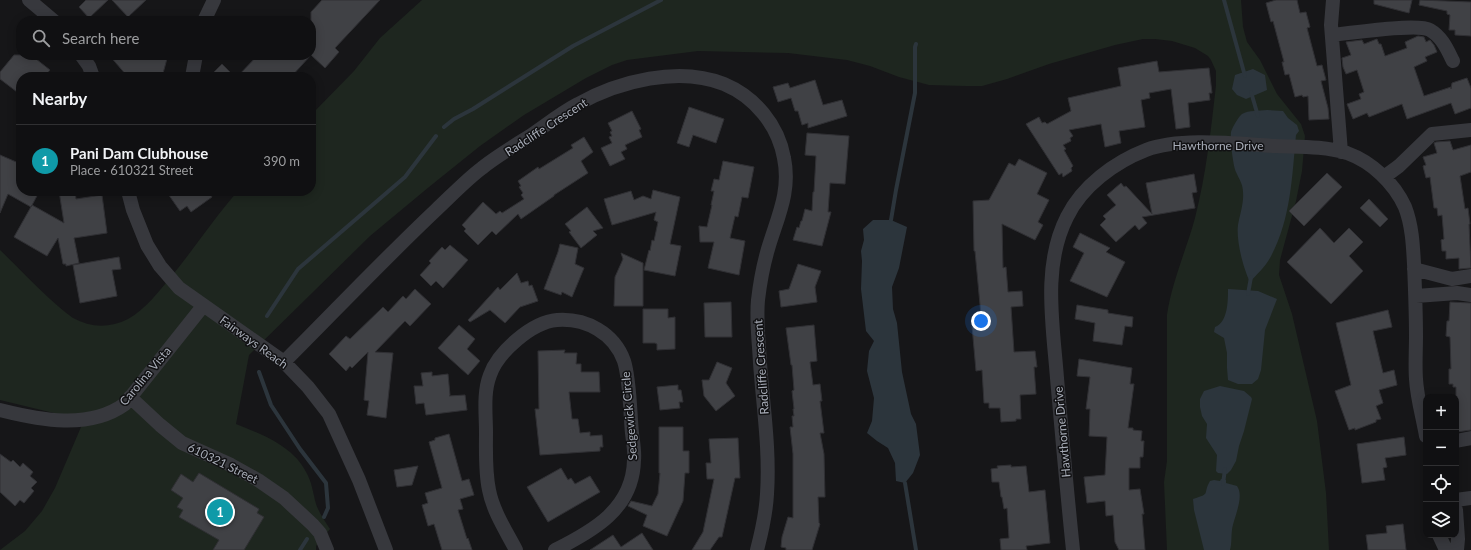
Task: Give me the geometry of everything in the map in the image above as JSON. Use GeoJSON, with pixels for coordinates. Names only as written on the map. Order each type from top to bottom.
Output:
{"type":"FeatureCollection","features":[{"type":"Feature","properties":{"kind":"street"},"geometry":{"type":"LineString","coordinates":[[29,0],[48,16]]}},
{"type":"Feature","properties":{"kind":"street"},"geometry":{"type":"LineString","coordinates":[[206,16],[214,0]]}},
{"type":"Feature","properties":{"kind":"street"},"geometry":{"type":"LineString","coordinates":[[1333,0],[1332,35],[1341,152]]}},
{"type":"Feature","properties":{"kind":"street"},"geometry":{"type":"LineString","coordinates":[[1332,35],[1411,27],[1429,29],[1440,38],[1453,61]]}},
{"type":"Feature","properties":{"kind":"street"},"geometry":{"type":"LineString","coordinates":[[85,60],[91,72]]}},
{"type":"Feature","properties":{"kind":"street"},"geometry":{"type":"LineString","coordinates":[[193,72],[195,60]]}},
{"type":"Feature","properties":{"kind":"street","name":"Radcliffe Crescent"},"geometry":{"type":"LineString","coordinates":[[284,362],[416,229],[482,168],[578,104],[613,88],[650,79],[685,76],[710,79],[732,87],[750,99],[765,115],[778,135],[784,159],[786,185],[783,205],[761,277],[758,302],[758,330],[767,453],[767,493],[764,524],[756,550]]}},
{"type":"Feature","properties":{"kind":"street"},"geometry":{"type":"LineString","coordinates":[[1384,177],[1399,166],[1432,134],[1471,130]]}},
{"type":"Feature","properties":{"kind":"street","name":"Hawthorne Drive"},"geometry":{"type":"LineString","coordinates":[[1073,550],[1062,440],[1052,305],[1051,280],[1054,256],[1067,217],[1079,198],[1110,169],[1129,158],[1148,150],[1169,144],[1223,143],[1331,149],[1349,154],[1375,169],[1384,177],[1396,192],[1406,209],[1411,231],[1416,296],[1416,380],[1425,430]]}},
{"type":"Feature","properties":{"kind":"street","name":"Fairways Reach"},"geometry":{"type":"LineString","coordinates":[[129,196],[133,210],[147,245],[160,266],[179,288],[284,362],[308,387],[328,414],[359,480],[386,550]]}},
{"type":"Feature","properties":{"kind":"street"},"geometry":{"type":"LineString","coordinates":[[1414,269],[1452,279],[1471,276]]}},
{"type":"Feature","properties":{"kind":"street"},"geometry":{"type":"LineString","coordinates":[[1416,296],[1457,293],[1471,295]]}},
{"type":"Feature","properties":{"kind":"street","name":"Carolina Vista"},"geometry":{"type":"LineString","coordinates":[[0,410],[30,417],[56,420],[83,420],[107,415],[115,411],[125,404],[203,306]]}},
{"type":"Feature","properties":{"kind":"street","name":"Sedgewick Circle"},"geometry":{"type":"LineString","coordinates":[[516,550],[496,511],[489,490],[486,461],[486,394],[490,375],[499,357],[510,345],[536,327],[556,320],[575,321],[596,328],[608,336],[618,348],[624,362],[627,380],[634,460],[628,489],[621,504],[594,528],[555,550]]}},
{"type":"Feature","properties":{"kind":"street","name":"610321 Street"},"geometry":{"type":"LineString","coordinates":[[130,397],[160,426],[182,443],[230,465],[258,480],[284,498],[320,533],[327,550]]}},
{"type":"Feature","properties":{"kind":"street"},"geometry":{"type":"LineString","coordinates":[[1459,440],[1471,438]]}},
{"type":"Feature","properties":{"kind":"street"},"geometry":{"type":"LineString","coordinates":[[1459,507],[1471,498]]}},
{"type":"Feature","properties":{"kind":"street"},"geometry":{"type":"LineString","coordinates":[[1440,538],[1446,550]]}},
{"type":"Feature","properties":{"kind":"street"},"geometry":{"type":"LineString","coordinates":[[1457,538],[1457,550]]}},
{"type":"Feature","properties":{"kind":"shaded area"},"geometry":{"type":"Polygon","coordinates":[[[422,0],[1241,0],[1243,27],[1247,42],[1260,60],[1277,94],[1301,124],[1305,136],[1302,171],[1296,201],[1280,260],[1279,275],[1292,314],[1317,421],[1326,493],[1329,550],[1167,550],[1164,482],[1167,461],[1167,315],[1169,302],[1195,218],[1202,185],[1208,152],[1216,85],[1216,71],[1208,56],[1195,48],[1172,41],[1143,39],[1115,45],[1049,64],[982,86],[929,85],[847,60],[788,53],[698,51],[627,60],[612,65],[586,78],[524,115],[480,146],[370,236],[249,355],[236,424],[256,432],[285,448],[300,463],[306,472],[310,480],[317,507],[330,529],[316,546],[316,550],[0,550],[25,531],[42,511],[55,488],[81,427],[81,414],[62,415],[0,400],[0,250],[43,293],[73,318],[87,324],[100,326],[114,324],[128,319],[146,305],[156,294],[234,196],[316,196],[316,110],[354,71],[380,38],[422,0]]]}},
{"type":"Feature","properties":{"kind":"shaded area"},"geometry":{"type":"Polygon","coordinates":[[[1253,69],[1265,75],[1267,90],[1246,99],[1237,95],[1232,89],[1235,75],[1253,69]]]}},
{"type":"Feature","properties":{"kind":"shaded area"},"geometry":{"type":"Polygon","coordinates":[[[1251,111],[1283,111],[1288,118],[1297,125],[1299,131],[1296,135],[1292,182],[1282,229],[1270,258],[1250,282],[1239,246],[1238,225],[1243,189],[1234,164],[1231,146],[1231,132],[1242,114],[1251,111]]]}},
{"type":"Feature","properties":{"kind":"shaded area"},"geometry":{"type":"Polygon","coordinates":[[[873,220],[891,220],[907,227],[899,268],[892,287],[893,309],[897,323],[902,372],[911,414],[916,424],[920,455],[913,473],[905,483],[896,481],[895,463],[888,448],[867,433],[872,421],[874,398],[867,371],[869,351],[874,341],[866,331],[861,289],[861,251],[864,240],[863,229],[873,220]]]}},
{"type":"Feature","properties":{"kind":"shaded area"},"geometry":{"type":"Polygon","coordinates":[[[1228,289],[1258,291],[1277,299],[1265,330],[1261,370],[1258,379],[1252,384],[1238,384],[1228,380],[1227,353],[1224,338],[1214,332],[1215,327],[1223,321],[1225,316],[1228,289]]]}},
{"type":"Feature","properties":{"kind":"shaded area"},"geometry":{"type":"Polygon","coordinates":[[[1220,386],[1244,391],[1252,399],[1236,461],[1227,474],[1218,473],[1216,471],[1217,455],[1206,438],[1207,424],[1202,416],[1200,407],[1200,399],[1204,391],[1220,386]]]}},
{"type":"Feature","properties":{"kind":"shaded area"},"geometry":{"type":"Polygon","coordinates":[[[1221,479],[1226,480],[1226,483],[1237,486],[1240,496],[1233,525],[1231,547],[1230,550],[1204,550],[1194,510],[1193,499],[1203,496],[1206,493],[1210,481],[1220,481],[1221,479]]]}},
{"type":"Feature","properties":{"kind":"building"},"geometry":{"type":"Polygon","coordinates":[[[86,0],[108,0],[91,16],[87,16],[79,7],[86,0]]]}},
{"type":"Feature","properties":{"kind":"building"},"geometry":{"type":"Polygon","coordinates":[[[112,0],[146,0],[129,16],[127,16],[112,0]]]}},
{"type":"Feature","properties":{"kind":"building"},"geometry":{"type":"Polygon","coordinates":[[[322,0],[380,0],[335,48],[339,52],[325,68],[316,60],[316,16],[311,16],[311,12],[322,0]]]}},
{"type":"Feature","properties":{"kind":"building"},"geometry":{"type":"Polygon","coordinates":[[[1276,0],[1297,0],[1300,13],[1306,12],[1310,27],[1307,28],[1317,66],[1322,65],[1326,80],[1321,81],[1328,108],[1329,119],[1309,120],[1308,96],[1303,97],[1302,95],[1295,97],[1289,74],[1285,75],[1282,62],[1284,62],[1273,21],[1271,22],[1266,3],[1276,0]]]}},
{"type":"Feature","properties":{"kind":"building"},"geometry":{"type":"Polygon","coordinates":[[[1374,0],[1412,0],[1409,13],[1374,4],[1374,0]]]}},
{"type":"Feature","properties":{"kind":"building"},"geometry":{"type":"Polygon","coordinates":[[[1420,0],[1471,2],[1471,36],[1455,35],[1455,30],[1449,30],[1450,15],[1447,14],[1447,11],[1419,5],[1420,0]]]}},
{"type":"Feature","properties":{"kind":"building"},"geometry":{"type":"Polygon","coordinates":[[[1418,36],[1424,37],[1426,42],[1430,40],[1437,52],[1425,57],[1427,61],[1414,67],[1424,96],[1451,87],[1451,89],[1452,83],[1467,78],[1471,88],[1471,108],[1455,114],[1451,103],[1407,119],[1402,104],[1369,117],[1367,113],[1353,119],[1347,104],[1361,99],[1359,94],[1364,92],[1357,70],[1346,74],[1343,67],[1342,58],[1351,55],[1346,42],[1362,40],[1364,44],[1377,39],[1379,44],[1381,44],[1385,56],[1407,48],[1405,42],[1418,36]]]}},
{"type":"Feature","properties":{"kind":"building"},"geometry":{"type":"Polygon","coordinates":[[[14,55],[16,55],[16,60],[37,60],[50,70],[48,72],[16,72],[16,91],[0,79],[0,72],[14,55]]]}},
{"type":"Feature","properties":{"kind":"building"},"geometry":{"type":"Polygon","coordinates":[[[113,60],[167,60],[163,72],[124,72],[113,60]]]}},
{"type":"Feature","properties":{"kind":"building"},"geometry":{"type":"Polygon","coordinates":[[[253,60],[306,60],[296,72],[242,72],[253,60]]]}},
{"type":"Feature","properties":{"kind":"building"},"geometry":{"type":"Polygon","coordinates":[[[1157,61],[1159,72],[1209,68],[1212,93],[1209,93],[1210,100],[1188,103],[1190,127],[1176,129],[1171,89],[1149,93],[1150,98],[1141,100],[1145,127],[1119,131],[1121,143],[1105,147],[1101,124],[1069,130],[1073,136],[1070,138],[1071,141],[1063,145],[1066,149],[1064,150],[1073,166],[1071,168],[1072,171],[1063,177],[1062,173],[1059,175],[1026,124],[1039,117],[1042,123],[1045,122],[1047,124],[1071,111],[1068,98],[1121,86],[1118,68],[1157,61]]]}},
{"type":"Feature","properties":{"kind":"building"},"geometry":{"type":"Polygon","coordinates":[[[222,64],[230,72],[214,72],[222,64]]]}},
{"type":"Feature","properties":{"kind":"building"},"geometry":{"type":"Polygon","coordinates":[[[815,80],[823,105],[842,100],[847,116],[808,128],[808,123],[802,125],[798,111],[795,111],[791,98],[778,102],[773,87],[788,83],[790,88],[815,80]]]}},
{"type":"Feature","properties":{"kind":"building"},"geometry":{"type":"Polygon","coordinates":[[[689,107],[724,119],[716,143],[693,135],[689,147],[677,143],[689,107]]]}},
{"type":"Feature","properties":{"kind":"building"},"geometry":{"type":"Polygon","coordinates":[[[632,111],[641,129],[639,130],[642,137],[625,145],[627,149],[621,152],[625,159],[610,166],[601,148],[612,143],[609,137],[612,136],[610,132],[612,131],[608,123],[632,111]]]}},
{"type":"Feature","properties":{"kind":"building"},"geometry":{"type":"Polygon","coordinates":[[[807,133],[849,136],[845,184],[830,183],[828,212],[831,212],[822,246],[793,240],[797,227],[799,228],[802,221],[805,209],[812,211],[816,156],[805,155],[807,133]]]}},
{"type":"Feature","properties":{"kind":"building"},"geometry":{"type":"Polygon","coordinates":[[[584,137],[593,152],[581,161],[588,173],[521,219],[518,214],[496,235],[492,231],[478,245],[464,231],[466,229],[462,225],[483,202],[496,214],[500,211],[502,213],[524,199],[521,195],[523,193],[519,187],[521,186],[518,181],[538,167],[539,169],[573,148],[571,145],[584,137]]]}},
{"type":"Feature","properties":{"kind":"building"},"geometry":{"type":"Polygon","coordinates":[[[1450,141],[1453,150],[1471,145],[1471,172],[1460,176],[1465,209],[1468,208],[1470,224],[1471,268],[1459,269],[1459,258],[1446,259],[1446,251],[1442,251],[1441,240],[1444,239],[1442,215],[1438,216],[1437,208],[1434,208],[1430,177],[1426,178],[1423,166],[1426,165],[1423,157],[1437,153],[1434,143],[1450,141]]]}},
{"type":"Feature","properties":{"kind":"building"},"geometry":{"type":"Polygon","coordinates":[[[0,155],[16,162],[16,196],[37,196],[31,207],[8,194],[0,213],[0,155]]]}},
{"type":"Feature","properties":{"kind":"building"},"geometry":{"type":"Polygon","coordinates":[[[1019,159],[1047,173],[1037,194],[1049,200],[1038,222],[1043,225],[1035,240],[1002,224],[1003,268],[1006,267],[1008,292],[1022,291],[1023,306],[1011,307],[1014,352],[1035,351],[1037,367],[1034,367],[1036,394],[1020,395],[1021,419],[1016,419],[1016,421],[1001,422],[1000,408],[989,408],[989,403],[984,403],[982,370],[976,371],[972,326],[982,326],[974,251],[973,201],[989,200],[1009,163],[1015,166],[1019,159]]]}},
{"type":"Feature","properties":{"kind":"building"},"geometry":{"type":"Polygon","coordinates":[[[723,161],[754,167],[748,198],[742,197],[738,217],[735,216],[730,238],[745,241],[739,275],[708,268],[714,242],[700,242],[699,226],[707,227],[714,191],[711,191],[714,179],[719,180],[723,161]]]}},
{"type":"Feature","properties":{"kind":"building"},"geometry":{"type":"Polygon","coordinates":[[[1327,173],[1342,187],[1304,226],[1289,211],[1327,173]]]}},
{"type":"Feature","properties":{"kind":"building"},"geometry":{"type":"Polygon","coordinates":[[[1194,174],[1197,192],[1192,193],[1195,208],[1142,217],[1147,223],[1139,230],[1135,225],[1116,242],[1100,225],[1106,219],[1103,216],[1116,205],[1107,195],[1121,183],[1124,187],[1126,186],[1152,214],[1146,183],[1194,174]]]}},
{"type":"Feature","properties":{"kind":"building"},"geometry":{"type":"Polygon","coordinates":[[[653,190],[680,197],[670,244],[681,246],[675,276],[644,270],[652,240],[654,241],[658,222],[654,220],[656,212],[612,225],[604,199],[631,191],[634,200],[643,196],[651,199],[653,190]]]}},
{"type":"Feature","properties":{"kind":"building"},"geometry":{"type":"Polygon","coordinates":[[[60,196],[76,196],[76,199],[102,196],[107,233],[74,238],[79,263],[66,266],[66,264],[63,264],[58,238],[47,256],[14,237],[32,205],[64,223],[60,196]]]}},
{"type":"Feature","properties":{"kind":"building"},"geometry":{"type":"Polygon","coordinates":[[[170,196],[212,197],[191,212],[187,206],[180,211],[170,196]]]}},
{"type":"Feature","properties":{"kind":"building"},"geometry":{"type":"Polygon","coordinates":[[[1369,199],[1388,219],[1380,227],[1360,208],[1369,199]]]}},
{"type":"Feature","properties":{"kind":"building"},"geometry":{"type":"Polygon","coordinates":[[[587,207],[603,228],[593,231],[597,235],[581,248],[565,224],[587,207]]]}},
{"type":"Feature","properties":{"kind":"building"},"geometry":{"type":"Polygon","coordinates":[[[1320,228],[1334,243],[1349,228],[1363,242],[1349,256],[1363,271],[1331,304],[1287,262],[1320,228]]]}},
{"type":"Feature","properties":{"kind":"building"},"geometry":{"type":"Polygon","coordinates":[[[1080,233],[1110,248],[1106,252],[1125,262],[1107,297],[1070,281],[1084,253],[1073,247],[1080,233]]]}},
{"type":"Feature","properties":{"kind":"building"},"geometry":{"type":"Polygon","coordinates":[[[560,244],[578,248],[575,264],[584,268],[572,297],[562,292],[561,295],[544,289],[560,244]]]}},
{"type":"Feature","properties":{"kind":"building"},"geometry":{"type":"Polygon","coordinates":[[[450,245],[468,260],[443,288],[436,281],[431,286],[420,275],[431,263],[429,261],[442,247],[445,250],[450,245]]]}},
{"type":"Feature","properties":{"kind":"building"},"geometry":{"type":"Polygon","coordinates":[[[621,253],[643,263],[643,306],[614,306],[615,277],[623,259],[621,253]]]}},
{"type":"Feature","properties":{"kind":"building"},"geometry":{"type":"Polygon","coordinates":[[[119,257],[121,269],[112,270],[117,296],[80,303],[73,265],[119,257]]]}},
{"type":"Feature","properties":{"kind":"building"},"geometry":{"type":"Polygon","coordinates":[[[798,264],[821,271],[815,287],[817,302],[781,307],[779,291],[789,289],[798,264]]]}},
{"type":"Feature","properties":{"kind":"building"},"geometry":{"type":"Polygon","coordinates":[[[517,273],[521,283],[528,281],[529,286],[532,285],[538,301],[520,307],[505,323],[490,310],[470,322],[468,320],[498,287],[500,290],[517,273]]]}},
{"type":"Feature","properties":{"kind":"building"},"geometry":{"type":"Polygon","coordinates":[[[415,289],[431,304],[410,326],[405,321],[375,352],[393,353],[386,418],[367,415],[369,401],[364,400],[368,352],[352,368],[350,366],[346,371],[329,354],[346,336],[350,339],[383,307],[388,312],[403,296],[406,299],[415,289]]]}},
{"type":"Feature","properties":{"kind":"building"},"geometry":{"type":"Polygon","coordinates":[[[731,302],[732,337],[705,337],[704,303],[731,302]]]}},
{"type":"Feature","properties":{"kind":"building"},"geometry":{"type":"Polygon","coordinates":[[[1450,302],[1471,303],[1471,430],[1459,432],[1459,394],[1456,394],[1456,387],[1453,387],[1453,384],[1449,384],[1449,369],[1451,369],[1450,337],[1446,336],[1447,321],[1449,321],[1450,302]]]}},
{"type":"Feature","properties":{"kind":"building"},"geometry":{"type":"Polygon","coordinates":[[[1077,305],[1108,310],[1108,313],[1133,317],[1132,327],[1125,326],[1122,345],[1093,341],[1095,323],[1075,319],[1077,305]]]}},
{"type":"Feature","properties":{"kind":"building"},"geometry":{"type":"Polygon","coordinates":[[[643,309],[668,309],[668,318],[675,317],[675,349],[657,350],[657,344],[655,343],[643,343],[643,309]]]}},
{"type":"Feature","properties":{"kind":"building"},"geometry":{"type":"Polygon","coordinates":[[[1388,310],[1392,327],[1373,331],[1383,373],[1394,370],[1397,385],[1379,390],[1383,403],[1376,406],[1381,419],[1355,430],[1355,428],[1349,430],[1335,391],[1351,385],[1336,323],[1388,310]]]}},
{"type":"Feature","properties":{"kind":"building"},"geometry":{"type":"Polygon","coordinates":[[[459,325],[475,339],[467,349],[480,361],[468,375],[438,348],[459,325]]]}},
{"type":"Feature","properties":{"kind":"building"},"geometry":{"type":"Polygon","coordinates":[[[814,325],[817,361],[810,362],[813,385],[820,384],[822,401],[820,401],[824,433],[820,433],[824,454],[825,497],[818,497],[820,524],[812,550],[786,550],[786,548],[781,547],[782,537],[788,517],[793,518],[793,454],[790,427],[793,427],[792,416],[794,416],[794,409],[792,391],[794,390],[792,365],[786,328],[814,325]]]}},
{"type":"Feature","properties":{"kind":"building"},"geometry":{"type":"Polygon","coordinates":[[[565,350],[564,353],[577,353],[576,364],[581,364],[581,372],[599,372],[600,392],[569,392],[572,419],[578,419],[580,433],[590,432],[590,436],[602,435],[603,447],[600,447],[600,451],[540,455],[535,409],[539,409],[538,351],[565,350]]]}},
{"type":"Feature","properties":{"kind":"building"},"geometry":{"type":"Polygon","coordinates":[[[1079,359],[1132,368],[1130,384],[1134,384],[1128,428],[1142,431],[1141,441],[1144,441],[1143,457],[1140,457],[1140,468],[1129,468],[1129,490],[1140,489],[1144,514],[1142,514],[1145,550],[1119,550],[1115,542],[1113,515],[1106,516],[1105,501],[1087,503],[1084,477],[1105,475],[1107,437],[1089,436],[1090,409],[1086,409],[1090,377],[1077,376],[1079,359]]]}},
{"type":"Feature","properties":{"kind":"building"},"geometry":{"type":"Polygon","coordinates":[[[717,362],[732,368],[726,383],[735,396],[716,411],[704,396],[702,380],[709,380],[717,362]]]}},
{"type":"Feature","properties":{"kind":"building"},"geometry":{"type":"Polygon","coordinates":[[[432,372],[432,376],[448,374],[449,396],[465,395],[467,410],[426,415],[424,403],[416,404],[414,386],[423,386],[421,373],[432,372]]]}},
{"type":"Feature","properties":{"kind":"building"},"geometry":{"type":"Polygon","coordinates":[[[678,385],[678,390],[681,390],[683,402],[679,402],[680,408],[660,410],[657,387],[678,385]]]}},
{"type":"Feature","properties":{"kind":"building"},"geometry":{"type":"Polygon","coordinates":[[[659,427],[683,427],[683,451],[689,451],[689,473],[685,473],[683,501],[667,536],[643,526],[647,515],[628,506],[631,501],[652,506],[658,494],[660,473],[659,427]]]}},
{"type":"Feature","properties":{"kind":"building"},"geometry":{"type":"Polygon","coordinates":[[[449,434],[462,481],[469,479],[474,495],[460,499],[463,509],[458,510],[472,550],[442,550],[434,524],[428,526],[422,505],[428,503],[425,493],[442,488],[429,442],[435,440],[435,438],[449,434]]]}},
{"type":"Feature","properties":{"kind":"building"},"geometry":{"type":"Polygon","coordinates":[[[1404,437],[1406,455],[1385,458],[1387,467],[1383,468],[1385,480],[1362,483],[1357,444],[1404,437]]]}},
{"type":"Feature","properties":{"kind":"building"},"geometry":{"type":"Polygon","coordinates":[[[738,438],[740,478],[735,478],[722,537],[719,537],[710,550],[692,550],[703,532],[714,479],[707,479],[706,463],[711,463],[709,439],[738,438]]]}},
{"type":"Feature","properties":{"kind":"building"},"geometry":{"type":"Polygon","coordinates":[[[0,454],[11,462],[13,460],[20,467],[23,463],[33,472],[30,476],[37,482],[31,488],[34,491],[24,503],[20,500],[15,506],[0,492],[0,454]]]}},
{"type":"Feature","properties":{"kind":"building"},"geometry":{"type":"Polygon","coordinates":[[[1011,465],[1011,467],[1026,466],[1029,492],[1045,490],[1050,543],[1026,546],[1027,550],[1001,550],[1000,539],[1009,538],[1007,508],[1004,509],[999,482],[992,482],[991,469],[998,468],[997,466],[1011,465]]]}},
{"type":"Feature","properties":{"kind":"building"},"geometry":{"type":"Polygon","coordinates":[[[418,466],[412,485],[397,487],[394,470],[418,466]]]}},
{"type":"Feature","properties":{"kind":"building"},"geometry":{"type":"Polygon","coordinates":[[[561,468],[568,480],[571,478],[575,484],[590,476],[600,492],[548,522],[527,487],[561,468]]]}},
{"type":"Feature","properties":{"kind":"building"},"geometry":{"type":"Polygon","coordinates":[[[199,473],[259,509],[257,513],[264,517],[244,550],[213,550],[219,540],[179,517],[183,510],[177,507],[183,498],[171,490],[181,474],[193,482],[199,473]]]}},
{"type":"Feature","properties":{"kind":"building"},"geometry":{"type":"Polygon","coordinates":[[[1403,524],[1406,550],[1368,550],[1366,535],[1387,533],[1386,526],[1403,524]]]}},
{"type":"Feature","properties":{"kind":"building"},"geometry":{"type":"Polygon","coordinates":[[[642,533],[653,550],[590,550],[613,535],[621,547],[642,533]]]}},
{"type":"Feature","properties":{"kind":"waterway"},"geometry":{"type":"LineString","coordinates":[[444,127],[454,119],[473,109],[573,46],[661,0]]}},
{"type":"Feature","properties":{"kind":"waterway"},"geometry":{"type":"LineString","coordinates":[[1224,0],[1245,76]]}},
{"type":"Feature","properties":{"kind":"waterway"},"geometry":{"type":"LineString","coordinates":[[891,220],[915,93],[916,44]]}},
{"type":"Feature","properties":{"kind":"waterway"},"geometry":{"type":"LineString","coordinates":[[1251,92],[1258,116]]}},
{"type":"Feature","properties":{"kind":"waterway"},"geometry":{"type":"LineString","coordinates":[[267,316],[298,269],[405,177],[436,136]]}},
{"type":"Feature","properties":{"kind":"waterway"},"geometry":{"type":"LineString","coordinates":[[1248,294],[1251,277]]}},
{"type":"Feature","properties":{"kind":"waterway"},"geometry":{"type":"LineString","coordinates":[[259,372],[271,405],[300,449],[326,483],[328,508],[324,517]]}},
{"type":"Feature","properties":{"kind":"waterway"},"geometry":{"type":"LineString","coordinates":[[1223,484],[1225,469]]}},
{"type":"Feature","properties":{"kind":"waterway"},"geometry":{"type":"LineString","coordinates":[[905,483],[916,550]]}},
{"type":"Feature","properties":{"kind":"waterway"},"geometry":{"type":"LineString","coordinates":[[300,550],[307,539]]}},
{"type":"Feature","properties":{"kind":"place","name":"Pani Dam Clubhouse"},"geometry":{"type":"Point","coordinates":[220,512]}}]}
